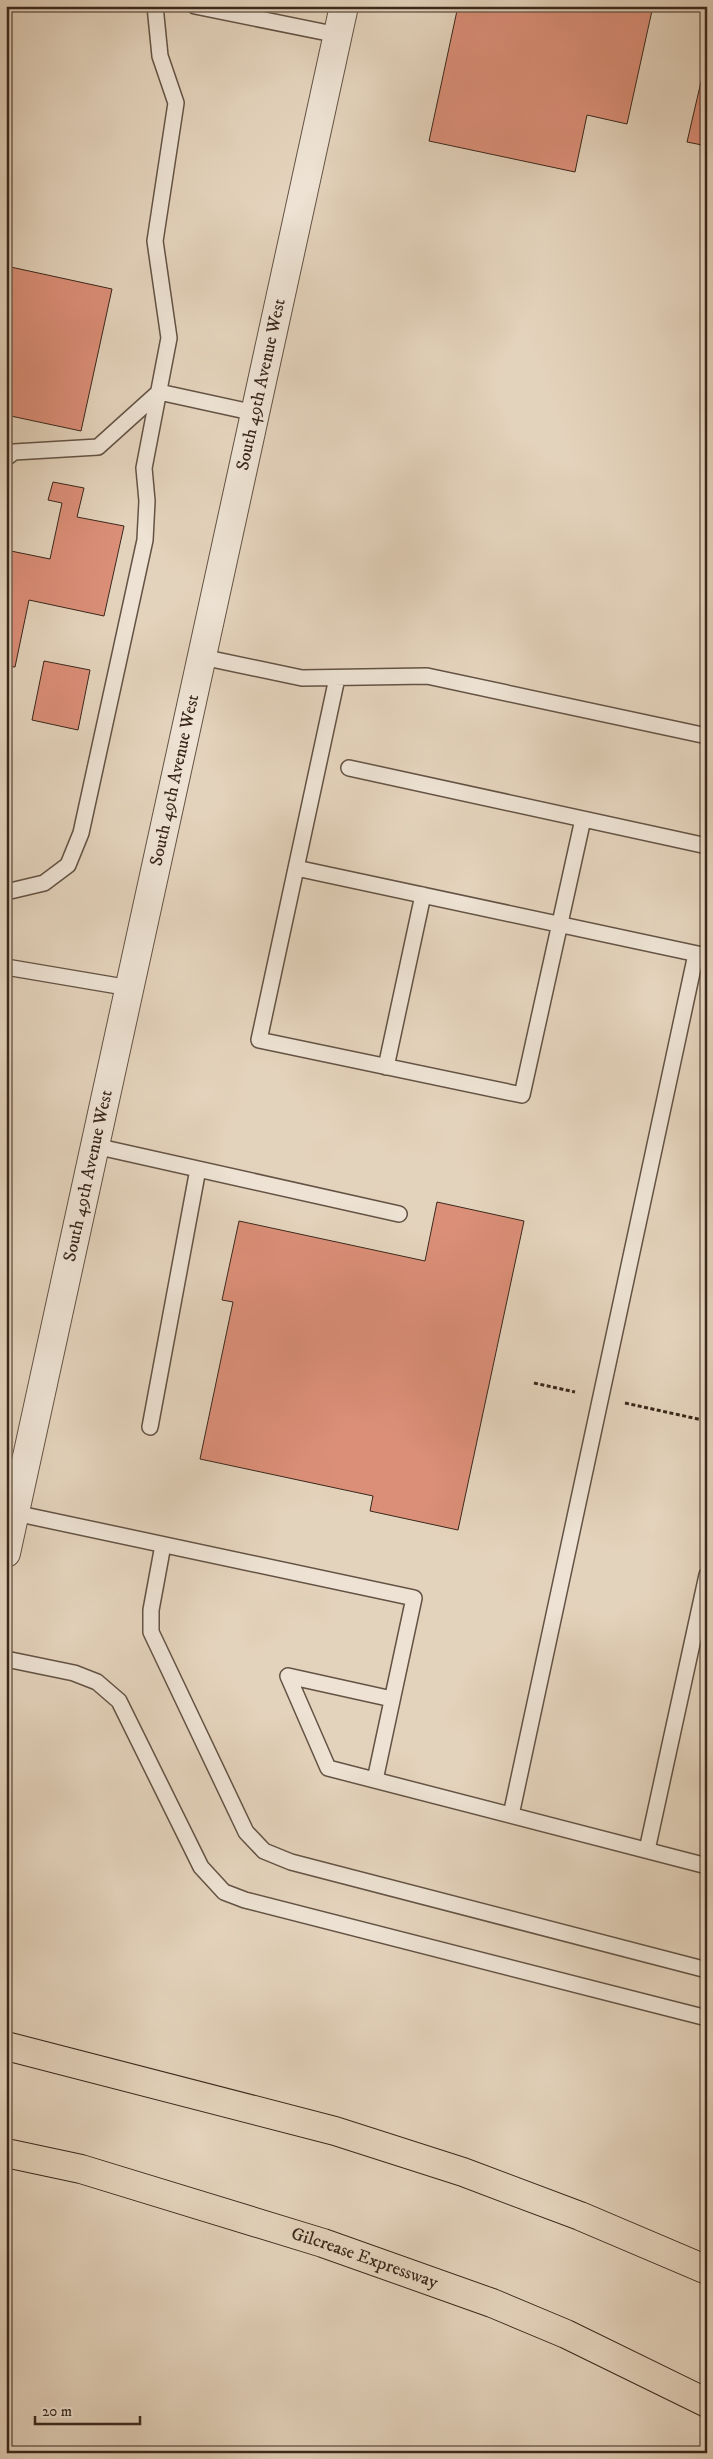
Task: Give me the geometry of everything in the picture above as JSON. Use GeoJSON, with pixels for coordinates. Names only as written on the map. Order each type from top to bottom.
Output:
{"type":"FeatureCollection","features":[{"type":"Feature","properties":{"kind":"highway"},"geometry":{"type":"LineString","coordinates":[[17,2049],[335,2131],[463,2172],[580,2216],[707,2270]]}},
{"type":"Feature","properties":{"kind":"highway","name":"Gilcrease Expressway"},"geometry":{"type":"LineString","coordinates":[[14,2154],[81,2169],[323,2243],[492,2303],[566,2334],[707,2403]]}},
{"type":"Feature","properties":{"kind":"street","name":"South 49th Avenue West"},"geometry":{"type":"LineString","coordinates":[[6,1553],[344,6]]}},
{"type":"Feature","properties":{"kind":"lane"},"geometry":{"type":"LineString","coordinates":[[6,892],[44,883],[68,866],[80,833],[145,540],[147,500],[144,468],[169,338],[155,241],[176,103],[160,56],[155,6]]}},
{"type":"Feature","properties":{"kind":"lane"},"geometry":{"type":"LineString","coordinates":[[194,6],[338,36]]}},
{"type":"Feature","properties":{"kind":"lane"},"geometry":{"type":"LineString","coordinates":[[159,392],[255,413]]}},
{"type":"Feature","properties":{"kind":"lane"},"geometry":{"type":"LineString","coordinates":[[6,458],[14,452],[98,447],[159,392]]}},
{"type":"Feature","properties":{"kind":"lane"},"geometry":{"type":"LineString","coordinates":[[202,657],[302,678],[427,676],[707,736]]}},
{"type":"Feature","properties":{"kind":"lane"},"geometry":{"type":"LineString","coordinates":[[337,678],[259,1040],[522,1095],[583,819]]}},
{"type":"Feature","properties":{"kind":"lane"},"geometry":{"type":"LineString","coordinates":[[349,768],[707,846]]}},
{"type":"Feature","properties":{"kind":"lane"},"geometry":{"type":"LineString","coordinates":[[296,868],[701,955],[511,1816]]}},
{"type":"Feature","properties":{"kind":"lane"},"geometry":{"type":"LineString","coordinates":[[386,1066],[423,895]]}},
{"type":"Feature","properties":{"kind":"lane"},"geometry":{"type":"LineString","coordinates":[[6,967],[130,988]]}},
{"type":"Feature","properties":{"kind":"lane"},"geometry":{"type":"LineString","coordinates":[[95,1146],[399,1214]]}},
{"type":"Feature","properties":{"kind":"lane"},"geometry":{"type":"LineString","coordinates":[[150,1427],[198,1169]]}},
{"type":"Feature","properties":{"kind":"lane"},"geometry":{"type":"LineString","coordinates":[[15,1513],[414,1598],[375,1780]]}},
{"type":"Feature","properties":{"kind":"lane"},"geometry":{"type":"LineString","coordinates":[[163,1545],[151,1610],[151,1632],[246,1832],[264,1851],[291,1862],[707,1970]]}},
{"type":"Feature","properties":{"kind":"lane"},"geometry":{"type":"LineString","coordinates":[[647,1850],[707,1575]]}},
{"type":"Feature","properties":{"kind":"lane"},"geometry":{"type":"LineString","coordinates":[[6,1659],[82,1676],[97,1682],[119,1701],[201,1867],[224,1892],[245,1900],[707,2018]]}},
{"type":"Feature","properties":{"kind":"lane"},"geometry":{"type":"LineString","coordinates":[[392,1699],[288,1676],[328,1768],[707,1866]]}},
{"type":"Feature","properties":{"kind":"building"},"geometry":{"type":"Polygon","coordinates":[[[458,6],[653,6],[627,124],[587,115],[575,172],[429,141],[458,6]]]}},
{"type":"Feature","properties":{"kind":"building"},"geometry":{"type":"Polygon","coordinates":[[[707,56],[707,146],[687,142],[707,56]]]}},
{"type":"Feature","properties":{"kind":"building"},"geometry":{"type":"Polygon","coordinates":[[[6,266],[112,289],[81,431],[6,415],[6,266]]]}},
{"type":"Feature","properties":{"kind":"building"},"geometry":{"type":"Polygon","coordinates":[[[53,482],[84,488],[77,517],[124,526],[104,616],[29,600],[15,667],[6,666],[6,550],[50,559],[62,503],[48,500],[53,482]]]}},
{"type":"Feature","properties":{"kind":"building"},"geometry":{"type":"Polygon","coordinates":[[[44,661],[90,670],[78,730],[32,720],[44,661]]]}},
{"type":"Feature","properties":{"kind":"building"},"geometry":{"type":"Polygon","coordinates":[[[437,1202],[524,1221],[458,1530],[370,1511],[373,1496],[200,1459],[233,1302],[222,1300],[239,1221],[425,1261],[437,1202]]]}}]}
